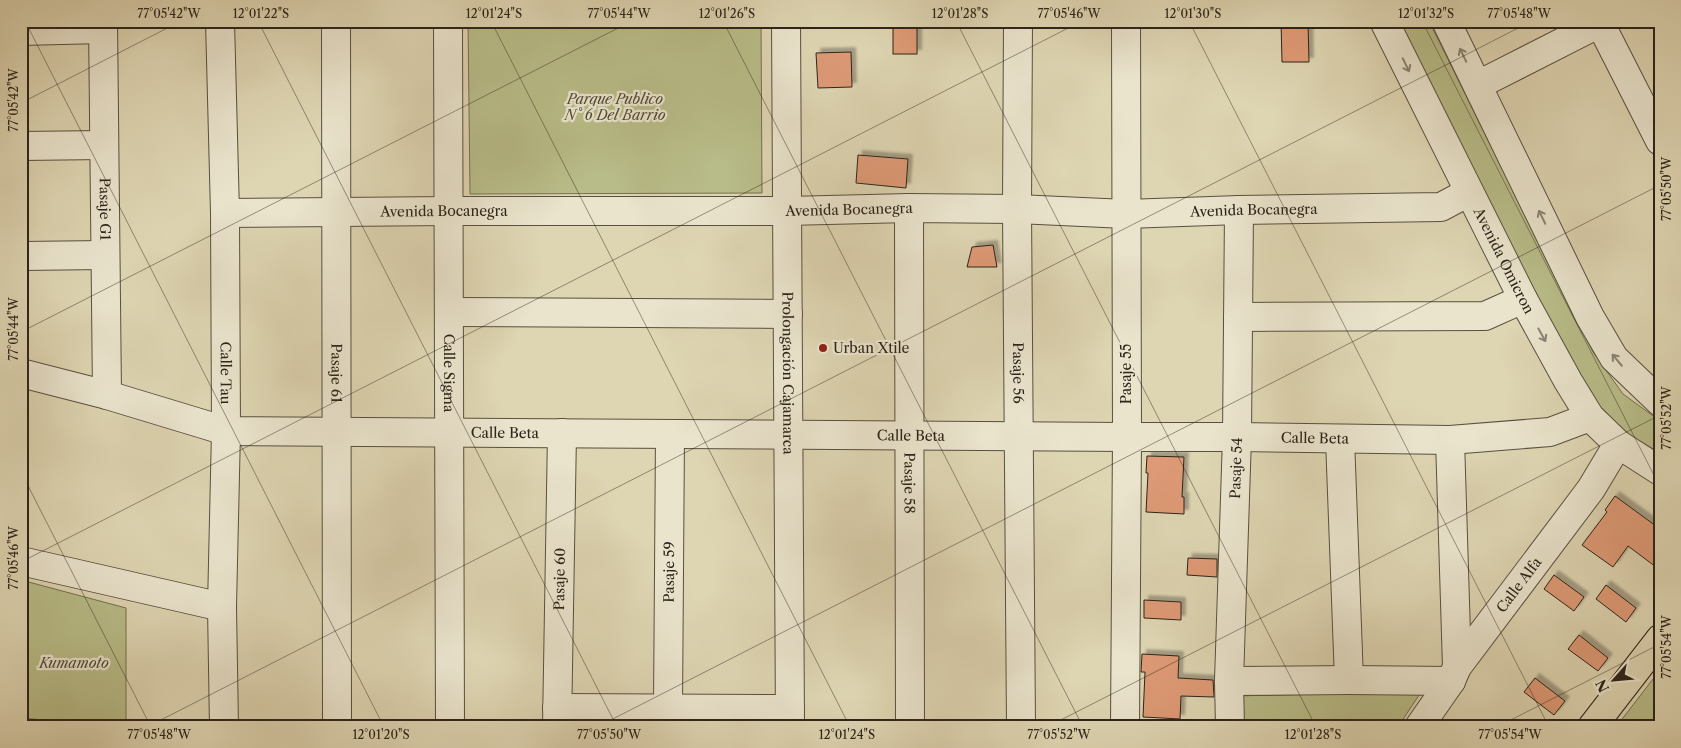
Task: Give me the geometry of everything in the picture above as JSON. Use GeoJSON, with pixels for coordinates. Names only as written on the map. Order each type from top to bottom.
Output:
{"type":"FeatureCollection","features":[{"type":"Feature","properties":{"kind":"main road"},"geometry":{"type":"LineString","coordinates":[[1592,727],[1660,639]]}},
{"type":"Feature","properties":{"kind":"street","name":"Calle Tau"},"geometry":{"type":"LineString","coordinates":[[220,21],[225,213],[226,431],[222,607],[224,727]]}},
{"type":"Feature","properties":{"kind":"street","name":"Pasaje 61"},"geometry":{"type":"LineString","coordinates":[[336,21],[337,727]]}},
{"type":"Feature","properties":{"kind":"street","name":"Calle Sigma"},"geometry":{"type":"LineString","coordinates":[[448,21],[450,727]]}},
{"type":"Feature","properties":{"kind":"street","name":"Prolongación Cajamarca"},"geometry":{"type":"LineString","coordinates":[[786,21],[790,718]]}},
{"type":"Feature","properties":{"kind":"street","name":"Pasaje 56"},"geometry":{"type":"LineString","coordinates":[[1018,21],[1017,209],[1022,727]]}},
{"type":"Feature","properties":{"kind":"street","name":"Pasaje 55"},"geometry":{"type":"LineString","coordinates":[[1126,21],[1126,727]]}},
{"type":"Feature","properties":{"kind":"street","name":"Avenida Omicron"},"geometry":{"type":"LineString","coordinates":[[1384,21],[1523,299],[1590,417],[1618,444],[1660,472]]}},
{"type":"Feature","properties":{"kind":"street"},"geometry":{"type":"LineString","coordinates":[[1446,21],[1590,317],[1614,358],[1657,394]]}},
{"type":"Feature","properties":{"kind":"street"},"geometry":{"type":"LineString","coordinates":[[1478,86],[1602,22],[1660,141]]}},
{"type":"Feature","properties":{"kind":"street"},"geometry":{"type":"LineString","coordinates":[[21,31],[103,25]]}},
{"type":"Feature","properties":{"kind":"street","name":"Pasaje G1"},"geometry":{"type":"LineString","coordinates":[[103,25],[107,395]]}},
{"type":"Feature","properties":{"kind":"street"},"geometry":{"type":"LineString","coordinates":[[21,146],[104,145]]}},
{"type":"Feature","properties":{"kind":"street","name":"Avenida Bocanegra"},"geometry":{"type":"LineString","coordinates":[[225,213],[787,211],[909,208],[1017,209],[1126,214],[1441,207],[1469,192]]}},
{"type":"Feature","properties":{"kind":"street","name":"Pasaje 58"},"geometry":{"type":"LineString","coordinates":[[909,208],[910,727]]}},
{"type":"Feature","properties":{"kind":"street","name":"Pasaje 54"},"geometry":{"type":"LineString","coordinates":[[1230,727],[1229,681],[1237,437],[1239,210]]}},
{"type":"Feature","properties":{"kind":"street"},"geometry":{"type":"LineString","coordinates":[[21,256],[105,255]]}},
{"type":"Feature","properties":{"kind":"street"},"geometry":{"type":"LineString","coordinates":[[1238,317],[1485,316],[1523,299]]}},
{"type":"Feature","properties":{"kind":"street"},"geometry":{"type":"LineString","coordinates":[[450,312],[788,314]]}},
{"type":"Feature","properties":{"kind":"street","name":"Calle Beta"},"geometry":{"type":"LineString","coordinates":[[21,373],[107,395],[226,431],[1450,440],[1550,432],[1590,417]]}},
{"type":"Feature","properties":{"kind":"street","name":"Pasaje 60"},"geometry":{"type":"LineString","coordinates":[[557,718],[562,433]]}},
{"type":"Feature","properties":{"kind":"street","name":"Pasaje 59"},"geometry":{"type":"LineString","coordinates":[[668,708],[670,434]]}},
{"type":"Feature","properties":{"kind":"street"},"geometry":{"type":"LineString","coordinates":[[1340,439],[1349,680]]}},
{"type":"Feature","properties":{"kind":"street"},"geometry":{"type":"LineString","coordinates":[[1229,681],[1349,680],[1454,674],[1450,440]]}},
{"type":"Feature","properties":{"kind":"street","name":"Calle Alfa"},"geometry":{"type":"LineString","coordinates":[[1419,727],[1454,674],[1591,488],[1618,444]]}},
{"type":"Feature","properties":{"kind":"street"},"geometry":{"type":"LineString","coordinates":[[21,561],[222,607]]}},
{"type":"Feature","properties":{"kind":"street"},"geometry":{"type":"LineString","coordinates":[[557,718],[668,708],[790,718]]}},
{"type":"Feature","properties":{"kind":"green space","name":"Parque Publico N° 6 Del Barrio"},"geometry":{"type":"Polygon","coordinates":[[[468,21],[761,21],[762,193],[470,194],[468,21]]]}},
{"type":"Feature","properties":{"kind":"green space"},"geometry":{"type":"Polygon","coordinates":[[[1396,21],[1429,21],[1593,352],[1623,394],[1660,421],[1660,453],[1625,432],[1584,390],[1396,21]]]}},
{"type":"Feature","properties":{"kind":"green space","name":"Kumamoto"},"geometry":{"type":"Polygon","coordinates":[[[21,580],[126,608],[126,727],[21,718],[21,580]]]}},
{"type":"Feature","properties":{"kind":"green space"},"geometry":{"type":"Polygon","coordinates":[[[1660,670],[1660,727],[1616,727],[1660,670]]]}},
{"type":"Feature","properties":{"kind":"green space"},"geometry":{"type":"Polygon","coordinates":[[[1421,692],[1398,727],[1233,727],[1233,696],[1421,692]]]}},
{"type":"Feature","properties":{"kind":"green space"},"geometry":{"type":"Polygon","coordinates":[[[767,715],[767,727],[564,727],[564,717],[767,715]]]}},
{"type":"Feature","properties":{"kind":"building"},"geometry":{"type":"Polygon","coordinates":[[[893,21],[917,21],[917,54],[893,54],[893,21]]]}},
{"type":"Feature","properties":{"kind":"building"},"geometry":{"type":"Polygon","coordinates":[[[1281,21],[1308,21],[1309,62],[1282,62],[1281,21]]]}},
{"type":"Feature","properties":{"kind":"building"},"geometry":{"type":"Polygon","coordinates":[[[851,52],[852,87],[818,88],[816,53],[851,52]]]}},
{"type":"Feature","properties":{"kind":"building"},"geometry":{"type":"Polygon","coordinates":[[[858,155],[908,159],[906,188],[856,183],[858,155]]]}},
{"type":"Feature","properties":{"kind":"building"},"geometry":{"type":"Polygon","coordinates":[[[993,245],[997,267],[967,267],[972,247],[993,245]]]}},
{"type":"Feature","properties":{"kind":"building"},"geometry":{"type":"Polygon","coordinates":[[[1147,456],[1184,457],[1182,497],[1184,497],[1184,514],[1146,512],[1147,456]]]}},
{"type":"Feature","properties":{"kind":"building"},"geometry":{"type":"Polygon","coordinates":[[[1615,496],[1660,529],[1660,570],[1628,546],[1613,567],[1582,545],[1607,512],[1605,510],[1615,496]]]}},
{"type":"Feature","properties":{"kind":"building"},"geometry":{"type":"Polygon","coordinates":[[[1188,558],[1217,559],[1217,577],[1187,575],[1188,558]]]}},
{"type":"Feature","properties":{"kind":"building"},"geometry":{"type":"Polygon","coordinates":[[[1554,575],[1584,597],[1574,611],[1544,589],[1554,575]]]}},
{"type":"Feature","properties":{"kind":"building"},"geometry":{"type":"Polygon","coordinates":[[[1606,585],[1636,608],[1626,622],[1596,599],[1606,585]]]}},
{"type":"Feature","properties":{"kind":"building"},"geometry":{"type":"Polygon","coordinates":[[[1144,600],[1181,602],[1181,620],[1144,618],[1144,600]]]}},
{"type":"Feature","properties":{"kind":"building"},"geometry":{"type":"Polygon","coordinates":[[[1579,635],[1608,658],[1598,671],[1568,649],[1579,635]]]}},
{"type":"Feature","properties":{"kind":"building"},"geometry":{"type":"Polygon","coordinates":[[[1142,654],[1179,656],[1178,678],[1213,680],[1214,697],[1181,696],[1180,719],[1143,717],[1145,672],[1141,672],[1142,654]]]}},
{"type":"Feature","properties":{"kind":"building"},"geometry":{"type":"Polygon","coordinates":[[[1535,678],[1565,701],[1554,715],[1524,692],[1535,678]]]}},
{"type":"Feature","properties":{"kind":"place","name":"Urban Xtile"},"geometry":{"type":"Point","coordinates":[823,348]}}]}
